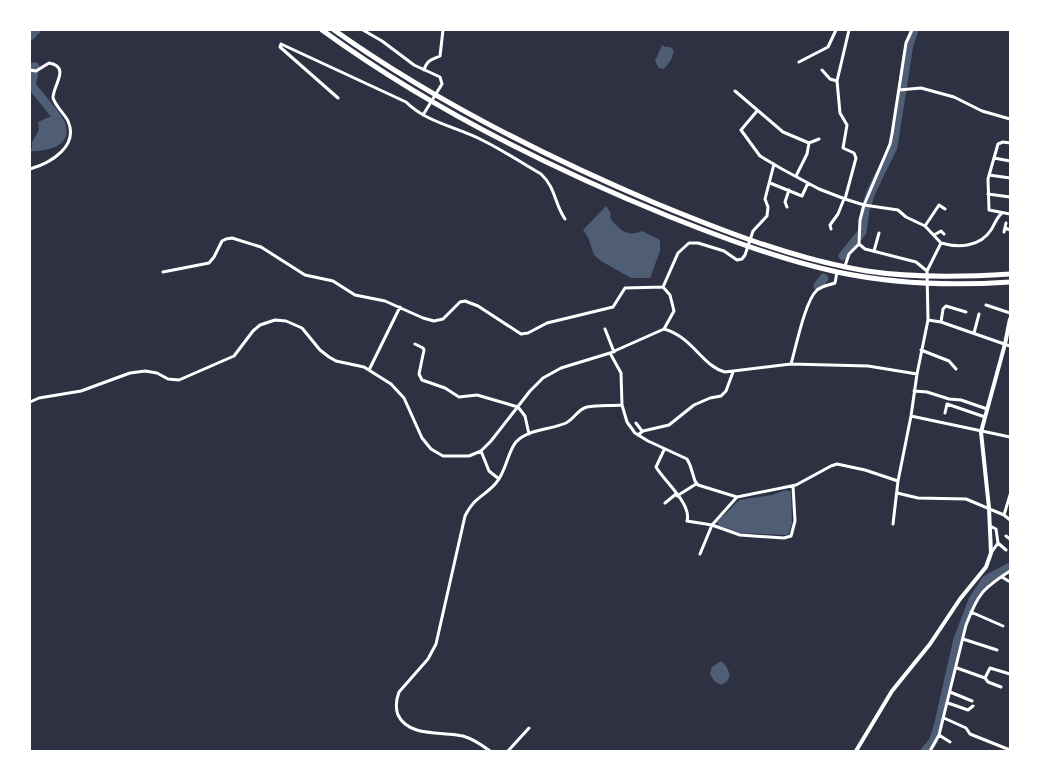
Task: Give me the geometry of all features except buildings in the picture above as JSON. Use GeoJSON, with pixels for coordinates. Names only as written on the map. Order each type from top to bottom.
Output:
{"type":"FeatureCollection","features":[{"type":"Feature","properties":{"kind":"highway"},"geometry":{"type":"LineString","coordinates":[[322,30],[397,80],[490,133],[605,189],[748,247],[837,272],[891,281],[928,284],[1010,282]]}},
{"type":"Feature","properties":{"kind":"highway"},"geometry":{"type":"LineString","coordinates":[[334,30],[408,78],[494,127],[608,184],[680,214],[806,257],[845,266],[892,274],[1010,274]]}},
{"type":"Feature","properties":{"kind":"street"},"geometry":{"type":"LineString","coordinates":[[363,30],[424,71],[440,77],[442,84],[423,115]]}},
{"type":"Feature","properties":{"kind":"street"},"geometry":{"type":"LineString","coordinates":[[424,71],[429,60],[440,56],[443,30]]}},
{"type":"Feature","properties":{"kind":"street"},"geometry":{"type":"LineString","coordinates":[[799,62],[828,47],[836,30]]}},
{"type":"Feature","properties":{"kind":"street"},"geometry":{"type":"LineString","coordinates":[[830,229],[830,225],[838,214],[844,199],[856,158],[854,153],[843,148],[847,125],[840,113],[837,81],[849,30]]}},
{"type":"Feature","properties":{"kind":"street"},"geometry":{"type":"LineString","coordinates":[[845,266],[849,254],[859,244],[860,220],[864,205],[890,144],[906,43],[912,30]]}},
{"type":"Feature","properties":{"kind":"street"},"geometry":{"type":"LineString","coordinates":[[338,98],[280,47],[281,44],[406,102],[434,122],[452,126],[486,141],[541,174],[549,181],[565,219]]}},
{"type":"Feature","properties":{"kind":"street"},"geometry":{"type":"LineString","coordinates":[[30,70],[36,71],[49,64],[57,66],[60,70],[53,98],[67,119],[71,133],[69,143],[63,150],[45,163],[30,169]]}},
{"type":"Feature","properties":{"kind":"street"},"geometry":{"type":"LineString","coordinates":[[822,70],[830,79],[837,81]]}},
{"type":"Feature","properties":{"kind":"street"},"geometry":{"type":"LineString","coordinates":[[899,90],[921,88],[954,98],[982,111],[1010,119]]}},
{"type":"Feature","properties":{"kind":"street"},"geometry":{"type":"LineString","coordinates":[[735,91],[783,132],[809,143],[819,139]]}},
{"type":"Feature","properties":{"kind":"street"},"geometry":{"type":"LineString","coordinates":[[757,111],[741,130],[760,156],[819,190],[864,205],[894,208],[906,217],[925,226],[941,243],[956,246],[979,242],[989,233],[1002,213]]}},
{"type":"Feature","properties":{"kind":"street"},"geometry":{"type":"LineString","coordinates":[[486,141],[494,127]]}},
{"type":"Feature","properties":{"kind":"street"},"geometry":{"type":"LineString","coordinates":[[1010,143],[1003,142],[998,144],[989,175],[988,194],[989,210],[1010,214]]}},
{"type":"Feature","properties":{"kind":"street"},"geometry":{"type":"LineString","coordinates":[[796,176],[807,154],[809,143]]}},
{"type":"Feature","properties":{"kind":"street"},"geometry":{"type":"LineString","coordinates":[[994,158],[1010,161]]}},
{"type":"Feature","properties":{"kind":"street"},"geometry":{"type":"LineString","coordinates":[[664,287],[678,253],[689,243],[698,242],[724,251],[737,260],[742,259],[753,231],[767,216],[768,207],[765,199],[774,164]]}},
{"type":"Feature","properties":{"kind":"street"},"geometry":{"type":"LineString","coordinates":[[989,175],[1010,178]]}},
{"type":"Feature","properties":{"kind":"street"},"geometry":{"type":"LineString","coordinates":[[770,182],[802,196],[808,183]]}},
{"type":"Feature","properties":{"kind":"street"},"geometry":{"type":"LineString","coordinates":[[787,207],[785,202],[789,190]]}},
{"type":"Feature","properties":{"kind":"street"},"geometry":{"type":"LineString","coordinates":[[988,194],[1010,197]]}},
{"type":"Feature","properties":{"kind":"street"},"geometry":{"type":"LineString","coordinates":[[925,226],[939,205],[945,209]]}},
{"type":"Feature","properties":{"kind":"street"},"geometry":{"type":"LineString","coordinates":[[1006,223],[1004,230],[1010,230]]}},
{"type":"Feature","properties":{"kind":"street"},"geometry":{"type":"LineString","coordinates":[[934,235],[941,231],[944,234]]}},
{"type":"Feature","properties":{"kind":"street"},"geometry":{"type":"LineString","coordinates":[[874,251],[879,233]]}},
{"type":"Feature","properties":{"kind":"street"},"geometry":{"type":"LineString","coordinates":[[163,272],[209,262],[222,242],[232,238],[261,247],[305,275],[333,281],[354,295],[385,301],[423,318],[434,321],[443,319],[460,302],[466,301],[478,306],[521,334],[528,333],[547,323],[612,307],[617,303],[625,288],[664,287]]}},
{"type":"Feature","properties":{"kind":"street"},"geometry":{"type":"LineString","coordinates":[[893,524],[898,481],[911,416],[916,374],[928,320],[927,273],[941,243]]}},
{"type":"Feature","properties":{"kind":"street"},"geometry":{"type":"LineString","coordinates":[[859,244],[865,249],[916,262],[927,273]]}},
{"type":"Feature","properties":{"kind":"street"},"geometry":{"type":"LineString","coordinates":[[791,364],[812,296],[817,290],[834,283],[837,272]]}},
{"type":"Feature","properties":{"kind":"street"},"geometry":{"type":"LineString","coordinates":[[30,402],[39,398],[87,389],[130,373],[144,371],[157,373],[168,379],[179,380],[228,360],[240,350],[253,331],[260,325],[275,320],[286,321],[302,328],[320,350],[329,357],[336,361],[369,370],[391,384],[404,398],[422,438],[431,449],[443,456],[469,456],[481,451],[492,441],[537,383],[551,373],[584,360],[612,353],[664,329],[674,311],[670,295],[664,287]]}},
{"type":"Feature","properties":{"kind":"street"},"geometry":{"type":"LineString","coordinates":[[986,305],[1010,313]]}},
{"type":"Feature","properties":{"kind":"street"},"geometry":{"type":"LineString","coordinates":[[941,322],[943,310],[946,306],[966,312]]}},
{"type":"Feature","properties":{"kind":"street"},"geometry":{"type":"LineString","coordinates":[[369,370],[400,307]]}},
{"type":"Feature","properties":{"kind":"street"},"geometry":{"type":"LineString","coordinates":[[974,333],[979,314]]}},
{"type":"Feature","properties":{"kind":"street"},"geometry":{"type":"LineString","coordinates":[[991,553],[989,508],[981,432],[1010,319]]}},
{"type":"Feature","properties":{"kind":"street"},"geometry":{"type":"LineString","coordinates":[[928,320],[941,322],[1010,346]]}},
{"type":"Feature","properties":{"kind":"street"},"geometry":{"type":"LineString","coordinates":[[605,329],[612,353],[621,373],[622,405],[627,422],[638,435],[664,450],[687,459],[696,483]]}},
{"type":"Feature","properties":{"kind":"street"},"geometry":{"type":"LineString","coordinates":[[664,329],[684,338],[717,370],[733,372],[791,364],[868,366],[916,374]]}},
{"type":"Feature","properties":{"kind":"street"},"geometry":{"type":"LineString","coordinates":[[415,344],[424,350],[419,374],[422,380],[444,388],[459,397],[477,395],[518,407],[525,416],[529,434]]}},
{"type":"Feature","properties":{"kind":"street"},"geometry":{"type":"LineString","coordinates":[[921,350],[949,361],[956,369]]}},
{"type":"Feature","properties":{"kind":"street"},"geometry":{"type":"LineString","coordinates":[[638,435],[642,431],[669,425],[694,405],[710,398],[721,396],[726,391],[733,372]]}},
{"type":"Feature","properties":{"kind":"street"},"geometry":{"type":"LineString","coordinates":[[914,391],[961,400],[987,409]]}},
{"type":"Feature","properties":{"kind":"street"},"geometry":{"type":"LineString","coordinates":[[945,413],[948,404],[984,417]]}},
{"type":"Feature","properties":{"kind":"street"},"geometry":{"type":"LineString","coordinates":[[490,751],[467,737],[412,729],[401,720],[396,704],[403,686],[434,649],[465,516],[475,500],[499,479],[514,444],[521,437],[567,422],[587,407],[622,405]]}},
{"type":"Feature","properties":{"kind":"street"},"geometry":{"type":"LineString","coordinates":[[911,416],[1010,437]]}},
{"type":"Feature","properties":{"kind":"street"},"geometry":{"type":"LineString","coordinates":[[636,423],[642,431]]}},
{"type":"Feature","properties":{"kind":"street"},"geometry":{"type":"LineString","coordinates":[[664,450],[656,467],[688,510],[687,521],[712,525],[740,535],[788,538],[793,533],[795,521],[794,486]]}},
{"type":"Feature","properties":{"kind":"street"},"geometry":{"type":"LineString","coordinates":[[481,451],[489,471],[499,479]]}},
{"type":"Feature","properties":{"kind":"street"},"geometry":{"type":"LineString","coordinates":[[696,483],[736,497],[794,486],[838,464],[865,470],[898,481]]}},
{"type":"Feature","properties":{"kind":"street"},"geometry":{"type":"LineString","coordinates":[[665,502],[696,483]]}},
{"type":"Feature","properties":{"kind":"street"},"geometry":{"type":"LineString","coordinates":[[897,493],[918,498],[966,499],[1004,515],[1010,520]]}},
{"type":"Feature","properties":{"kind":"street"},"geometry":{"type":"LineString","coordinates":[[1004,515],[1010,495]]}},
{"type":"Feature","properties":{"kind":"street"},"geometry":{"type":"LineString","coordinates":[[700,554],[712,525],[736,497]]}},
{"type":"Feature","properties":{"kind":"street"},"geometry":{"type":"LineString","coordinates":[[990,526],[996,529],[998,543],[1006,550]]}},
{"type":"Feature","properties":{"kind":"street"},"geometry":{"type":"LineString","coordinates":[[1006,536],[1010,540]]}},
{"type":"Feature","properties":{"kind":"street"},"geometry":{"type":"LineString","coordinates":[[856,751],[892,691],[930,644],[960,599],[986,567],[991,553],[998,543]]}},
{"type":"Feature","properties":{"kind":"street"},"geometry":{"type":"LineString","coordinates":[[930,751],[939,735],[971,612],[984,589],[1010,571]]}},
{"type":"Feature","properties":{"kind":"street"},"geometry":{"type":"LineString","coordinates":[[1001,577],[1010,582]]}},
{"type":"Feature","properties":{"kind":"street"},"geometry":{"type":"LineString","coordinates":[[971,612],[1003,626]]}},
{"type":"Feature","properties":{"kind":"street"},"geometry":{"type":"LineString","coordinates":[[963,639],[997,650]]}},
{"type":"Feature","properties":{"kind":"street"},"geometry":{"type":"LineString","coordinates":[[957,668],[985,678],[988,682],[1001,687]]}},
{"type":"Feature","properties":{"kind":"street"},"geometry":{"type":"LineString","coordinates":[[985,678],[990,668],[1010,674]]}},
{"type":"Feature","properties":{"kind":"street"},"geometry":{"type":"LineString","coordinates":[[950,692],[972,700]]}},
{"type":"Feature","properties":{"kind":"street"},"geometry":{"type":"LineString","coordinates":[[948,702],[968,710],[973,706]]}},
{"type":"Feature","properties":{"kind":"street"},"geometry":{"type":"LineString","coordinates":[[944,718],[966,728],[970,734],[1010,750]]}},
{"type":"Feature","properties":{"kind":"street"},"geometry":{"type":"LineString","coordinates":[[508,751],[529,728]]}},
{"type":"Feature","properties":{"kind":"street"},"geometry":{"type":"LineString","coordinates":[[939,735],[950,742]]}},
{"type":"Feature","properties":{"kind":"water"},"geometry":{"type":"Polygon","coordinates":[[[662,45],[670,47],[674,51],[671,60],[664,69],[659,68],[655,61],[662,45]]]}},
{"type":"Feature","properties":{"kind":"water"},"geometry":{"type":"Polygon","coordinates":[[[58,113],[64,120],[66,137],[57,146],[50,149],[30,151],[32,142],[39,130],[38,122],[58,113]]]}},
{"type":"Feature","properties":{"kind":"water"},"geometry":{"type":"Polygon","coordinates":[[[606,206],[611,213],[610,218],[624,231],[637,233],[642,231],[660,240],[660,251],[650,278],[631,278],[594,255],[588,237],[583,230],[606,206]]]}},
{"type":"Feature","properties":{"kind":"water"},"geometry":{"type":"Polygon","coordinates":[[[786,490],[791,492],[792,523],[787,535],[741,533],[718,525],[717,522],[739,500],[772,495],[786,490]]]}},
{"type":"Feature","properties":{"kind":"water"},"geometry":{"type":"Polygon","coordinates":[[[721,661],[727,667],[729,677],[721,685],[714,681],[710,674],[712,667],[721,661]]]}},
{"type":"Feature","properties":{"kind":"waterway"},"geometry":{"type":"LineString","coordinates":[[30,36],[36,30]]}},
{"type":"Feature","properties":{"kind":"waterway"},"geometry":{"type":"LineString","coordinates":[[843,256],[862,232],[865,210],[871,192],[893,147],[909,44],[914,30]]}},
{"type":"Feature","properties":{"kind":"waterway"},"geometry":{"type":"LineString","coordinates":[[30,67],[35,67],[31,85],[57,117]]}},
{"type":"Feature","properties":{"kind":"waterway"},"geometry":{"type":"LineString","coordinates":[[818,286],[824,278]]}},
{"type":"Feature","properties":{"kind":"waterway"},"geometry":{"type":"LineString","coordinates":[[925,751],[933,742],[938,727],[958,639],[973,600],[986,580],[1010,567]]}}]}
